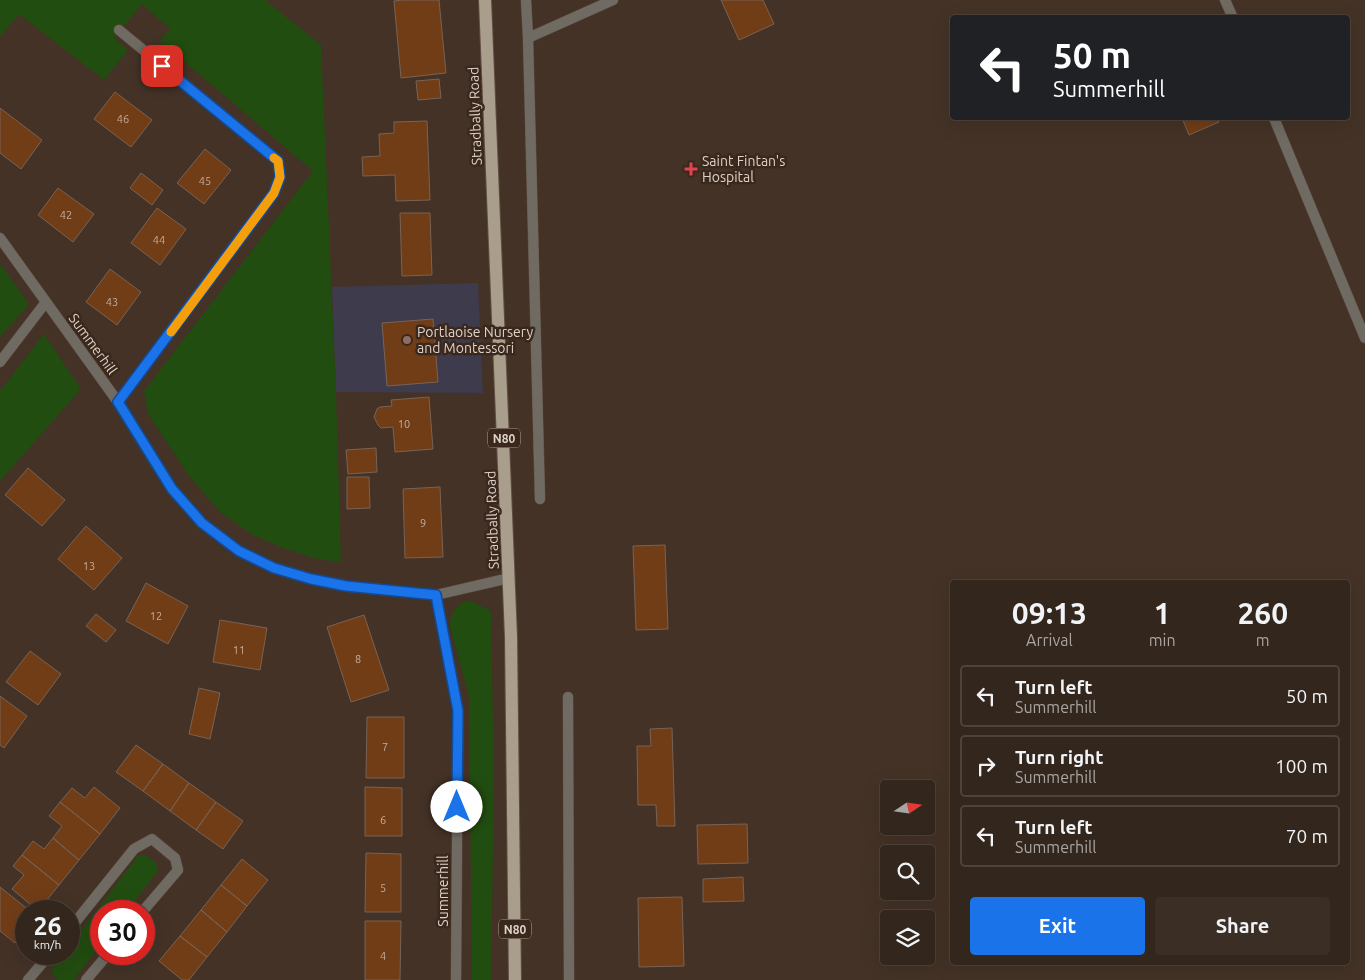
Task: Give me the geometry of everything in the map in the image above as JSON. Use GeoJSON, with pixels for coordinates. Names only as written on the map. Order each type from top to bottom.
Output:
{"type":"FeatureCollection","features":[{"type":"Feature","properties":{"kind":"main road","name":"Stradbally Road"},"geometry":{"type":"LineString","coordinates":[[486,0],[509,578],[513,720],[515,980]]}},
{"type":"Feature","properties":{"kind":"street"},"geometry":{"type":"LineString","coordinates":[[526,0],[540,499]]}},
{"type":"Feature","properties":{"kind":"street"},"geometry":{"type":"LineString","coordinates":[[528,38],[613,0]]}},
{"type":"Feature","properties":{"kind":"street"},"geometry":{"type":"LineString","coordinates":[[1225,0],[1231,15]]}},
{"type":"Feature","properties":{"kind":"street","name":"Summerhill"},"geometry":{"type":"LineString","coordinates":[[118,402],[274,193],[280,177],[278,161],[119,30]]}},
{"type":"Feature","properties":{"kind":"street"},"geometry":{"type":"LineString","coordinates":[[1275,120],[1365,338]]}},
{"type":"Feature","properties":{"kind":"street","name":"Summerhill"},"geometry":{"type":"LineString","coordinates":[[0,238],[118,402],[172,489],[202,523],[239,551],[274,568],[311,579],[346,586],[436,595],[509,578]]}},
{"type":"Feature","properties":{"kind":"street"},"geometry":{"type":"LineString","coordinates":[[0,362],[46,302]]}},
{"type":"Feature","properties":{"kind":"street","name":"Summerhill"},"geometry":{"type":"LineString","coordinates":[[436,595],[458,711],[456,980]]}},
{"type":"Feature","properties":{"kind":"street"},"geometry":{"type":"LineString","coordinates":[[568,697],[569,980]]}},
{"type":"Feature","properties":{"kind":"street"},"geometry":{"type":"LineString","coordinates":[[93,900],[134,850],[152,839],[175,858],[178,870],[152,900]]}},
{"type":"Feature","properties":{"kind":"street"},"geometry":{"type":"LineString","coordinates":[[80,916],[90,904]]}},
{"type":"Feature","properties":{"kind":"street"},"geometry":{"type":"LineString","coordinates":[[28,980],[41,965]]}},
{"type":"Feature","properties":{"kind":"street"},"geometry":{"type":"LineString","coordinates":[[86,980],[99,965]]}},
{"type":"Feature","properties":{"kind":"shaded area","name":"Portlaoise Nursery and Montessori"},"geometry":{"type":"Polygon","coordinates":[[[478,283],[483,393],[336,392],[332,287],[478,283]]]}},
{"type":"Feature","properties":{"kind":"green space"},"geometry":{"type":"Polygon","coordinates":[[[0,0],[265,0],[321,45],[336,392],[341,562],[317,559],[283,548],[253,535],[220,512],[189,476],[148,414],[144,391],[313,171],[160,41],[170,29],[142,4],[114,38],[128,50],[104,80],[19,14],[0,37],[0,0]]]}},
{"type":"Feature","properties":{"kind":"green space"},"geometry":{"type":"Polygon","coordinates":[[[0,264],[29,304],[0,337],[0,264]]]}},
{"type":"Feature","properties":{"kind":"green space"},"geometry":{"type":"Polygon","coordinates":[[[44,334],[81,389],[0,481],[0,391],[44,334]]]}},
{"type":"Feature","properties":{"kind":"green space"},"geometry":{"type":"Polygon","coordinates":[[[464,602],[474,602],[491,611],[494,782],[491,980],[472,980],[469,696],[450,627],[453,612],[464,602]]]}},
{"type":"Feature","properties":{"kind":"green space"},"geometry":{"type":"Polygon","coordinates":[[[146,855],[155,862],[158,869],[157,872],[135,900],[104,900],[138,856],[146,855]]]}},
{"type":"Feature","properties":{"kind":"green space"},"geometry":{"type":"Polygon","coordinates":[[[90,919],[90,959],[74,980],[57,980],[51,971],[55,965],[80,965],[80,932],[90,919]]]}},
{"type":"Feature","properties":{"kind":"building"},"geometry":{"type":"Polygon","coordinates":[[[439,0],[446,73],[401,78],[394,1],[439,0]]]}},
{"type":"Feature","properties":{"kind":"building"},"geometry":{"type":"Polygon","coordinates":[[[721,0],[763,0],[774,24],[739,40],[721,0]]]}},
{"type":"Feature","properties":{"kind":"building"},"geometry":{"type":"Polygon","coordinates":[[[439,79],[441,98],[418,100],[416,81],[439,79]]]}},
{"type":"Feature","properties":{"kind":"building"},"geometry":{"type":"Polygon","coordinates":[[[115,92],[152,120],[131,147],[94,119],[115,92]]]}},
{"type":"Feature","properties":{"kind":"building"},"geometry":{"type":"Polygon","coordinates":[[[0,108],[42,140],[21,169],[0,153],[0,108]]]}},
{"type":"Feature","properties":{"kind":"building"},"geometry":{"type":"Polygon","coordinates":[[[1183,120],[1218,120],[1219,122],[1189,135],[1183,120]]]}},
{"type":"Feature","properties":{"kind":"building"},"geometry":{"type":"Polygon","coordinates":[[[427,121],[430,200],[396,201],[395,175],[363,176],[362,157],[380,156],[379,134],[394,133],[394,122],[427,121]]]}},
{"type":"Feature","properties":{"kind":"building"},"geometry":{"type":"Polygon","coordinates":[[[205,149],[231,170],[204,204],[177,183],[205,149]]]}},
{"type":"Feature","properties":{"kind":"building"},"geometry":{"type":"Polygon","coordinates":[[[141,173],[163,190],[152,205],[130,188],[141,173]]]}},
{"type":"Feature","properties":{"kind":"building"},"geometry":{"type":"Polygon","coordinates":[[[58,188],[94,214],[73,242],[38,215],[58,188]]]}},
{"type":"Feature","properties":{"kind":"building"},"geometry":{"type":"Polygon","coordinates":[[[157,208],[186,229],[160,265],[131,243],[157,208]]]}},
{"type":"Feature","properties":{"kind":"building"},"geometry":{"type":"Polygon","coordinates":[[[400,213],[430,213],[432,275],[402,276],[400,213]]]}},
{"type":"Feature","properties":{"kind":"building"},"geometry":{"type":"Polygon","coordinates":[[[110,269],[141,292],[117,325],[86,302],[110,269]]]}},
{"type":"Feature","properties":{"kind":"building"},"geometry":{"type":"Polygon","coordinates":[[[433,319],[438,382],[387,386],[382,323],[433,319]]]}},
{"type":"Feature","properties":{"kind":"building"},"geometry":{"type":"Polygon","coordinates":[[[429,397],[433,449],[395,452],[393,427],[381,428],[378,425],[374,417],[377,409],[392,406],[391,400],[429,397]]]}},
{"type":"Feature","properties":{"kind":"building"},"geometry":{"type":"Polygon","coordinates":[[[376,448],[377,472],[348,474],[346,450],[376,448]]]}},
{"type":"Feature","properties":{"kind":"building"},"geometry":{"type":"Polygon","coordinates":[[[28,468],[65,500],[42,526],[5,495],[28,468]]]}},
{"type":"Feature","properties":{"kind":"building"},"geometry":{"type":"Polygon","coordinates":[[[347,477],[369,477],[370,508],[347,509],[347,477]]]}},
{"type":"Feature","properties":{"kind":"building"},"geometry":{"type":"Polygon","coordinates":[[[440,487],[443,557],[405,558],[403,489],[440,487]]]}},
{"type":"Feature","properties":{"kind":"building"},"geometry":{"type":"Polygon","coordinates":[[[86,526],[122,558],[94,590],[58,559],[86,526]]]}},
{"type":"Feature","properties":{"kind":"building"},"geometry":{"type":"Polygon","coordinates":[[[665,545],[668,629],[636,630],[633,546],[665,545]]]}},
{"type":"Feature","properties":{"kind":"building"},"geometry":{"type":"Polygon","coordinates":[[[146,583],[188,606],[168,644],[126,621],[146,583]]]}},
{"type":"Feature","properties":{"kind":"building"},"geometry":{"type":"Polygon","coordinates":[[[96,614],[116,630],[106,642],[86,626],[96,614]]]}},
{"type":"Feature","properties":{"kind":"building"},"geometry":{"type":"Polygon","coordinates":[[[364,615],[389,690],[351,702],[327,627],[364,615]]]}},
{"type":"Feature","properties":{"kind":"building"},"geometry":{"type":"Polygon","coordinates":[[[220,620],[267,628],[260,670],[213,662],[220,620]]]}},
{"type":"Feature","properties":{"kind":"building"},"geometry":{"type":"Polygon","coordinates":[[[30,651],[61,674],[38,705],[6,682],[30,651]]]}},
{"type":"Feature","properties":{"kind":"building"},"geometry":{"type":"Polygon","coordinates":[[[199,688],[220,693],[210,739],[189,734],[199,688]]]}},
{"type":"Feature","properties":{"kind":"building"},"geometry":{"type":"Polygon","coordinates":[[[0,696],[27,716],[4,748],[0,745],[0,696]]]}},
{"type":"Feature","properties":{"kind":"building"},"geometry":{"type":"Polygon","coordinates":[[[367,717],[404,717],[404,778],[366,778],[367,717]]]}},
{"type":"Feature","properties":{"kind":"building"},"geometry":{"type":"Polygon","coordinates":[[[672,728],[675,826],[657,826],[656,805],[638,805],[637,746],[651,746],[650,729],[672,728]]]}},
{"type":"Feature","properties":{"kind":"building"},"geometry":{"type":"Polygon","coordinates":[[[136,745],[163,764],[143,791],[116,772],[136,745]]]}},
{"type":"Feature","properties":{"kind":"building"},"geometry":{"type":"Polygon","coordinates":[[[163,764],[189,783],[170,811],[143,791],[163,764]]]}},
{"type":"Feature","properties":{"kind":"building"},"geometry":{"type":"Polygon","coordinates":[[[189,783],[216,802],[196,830],[170,811],[189,783]]]}},
{"type":"Feature","properties":{"kind":"building"},"geometry":{"type":"Polygon","coordinates":[[[94,787],[120,808],[100,834],[60,802],[72,788],[85,798],[94,787]]]}},
{"type":"Feature","properties":{"kind":"building"},"geometry":{"type":"Polygon","coordinates":[[[365,787],[402,788],[402,836],[365,836],[365,787]]]}},
{"type":"Feature","properties":{"kind":"building"},"geometry":{"type":"Polygon","coordinates":[[[60,802],[100,834],[79,860],[53,838],[62,826],[49,816],[60,802]]]}},
{"type":"Feature","properties":{"kind":"building"},"geometry":{"type":"Polygon","coordinates":[[[216,802],[243,821],[223,849],[196,830],[216,802]]]}},
{"type":"Feature","properties":{"kind":"building"},"geometry":{"type":"Polygon","coordinates":[[[747,824],[748,863],[698,864],[697,825],[747,824]]]}},
{"type":"Feature","properties":{"kind":"building"},"geometry":{"type":"Polygon","coordinates":[[[53,838],[79,860],[59,885],[22,855],[33,841],[44,849],[53,838]]]}},
{"type":"Feature","properties":{"kind":"building"},"geometry":{"type":"Polygon","coordinates":[[[366,853],[401,854],[401,912],[365,912],[366,853]]]}},
{"type":"Feature","properties":{"kind":"building"},"geometry":{"type":"Polygon","coordinates":[[[22,855],[59,885],[47,900],[25,900],[12,889],[24,875],[13,866],[22,855]]]}},
{"type":"Feature","properties":{"kind":"building"},"geometry":{"type":"Polygon","coordinates":[[[242,859],[268,880],[247,906],[221,885],[242,859]]]}},
{"type":"Feature","properties":{"kind":"building"},"geometry":{"type":"Polygon","coordinates":[[[743,877],[744,901],[703,902],[703,879],[743,877]]]}},
{"type":"Feature","properties":{"kind":"building"},"geometry":{"type":"Polygon","coordinates":[[[221,885],[247,906],[227,932],[201,910],[221,885]]]}},
{"type":"Feature","properties":{"kind":"building"},"geometry":{"type":"Polygon","coordinates":[[[0,887],[16,900],[15,943],[0,931],[0,887]]]}},
{"type":"Feature","properties":{"kind":"building"},"geometry":{"type":"Polygon","coordinates":[[[682,897],[684,966],[639,967],[638,898],[682,897]]]}},
{"type":"Feature","properties":{"kind":"building"},"geometry":{"type":"Polygon","coordinates":[[[201,910],[227,932],[207,957],[180,936],[201,910]]]}},
{"type":"Feature","properties":{"kind":"building"},"geometry":{"type":"Polygon","coordinates":[[[365,921],[401,921],[400,980],[365,980],[365,921]]]}},
{"type":"Feature","properties":{"kind":"building"},"geometry":{"type":"Polygon","coordinates":[[[180,936],[207,957],[189,980],[182,980],[159,961],[180,936]]]}},
{"type":"Feature","properties":{"kind":"slow traffic"},"geometry":{"type":"LineString","coordinates":[[171,332],[274,193],[280,177],[278,161],[274,158]]}},
{"type":"Feature","properties":{"kind":"place","name":"Saint Fintan's Hospital"},"geometry":{"type":"Point","coordinates":[691,169]}},
{"type":"Feature","properties":{"kind":"place","name":"Portlaoise Nursery and Montessori"},"geometry":{"type":"Point","coordinates":[407,340]}},
{"type":"Feature","properties":{"kind":"route"},"geometry":{"type":"LineString","coordinates":[[162,66],[278,161],[280,177],[274,193],[118,402],[172,489],[202,523],[239,551],[274,568],[311,579],[346,586],[436,595],[458,711],[457,807]]}}]}
